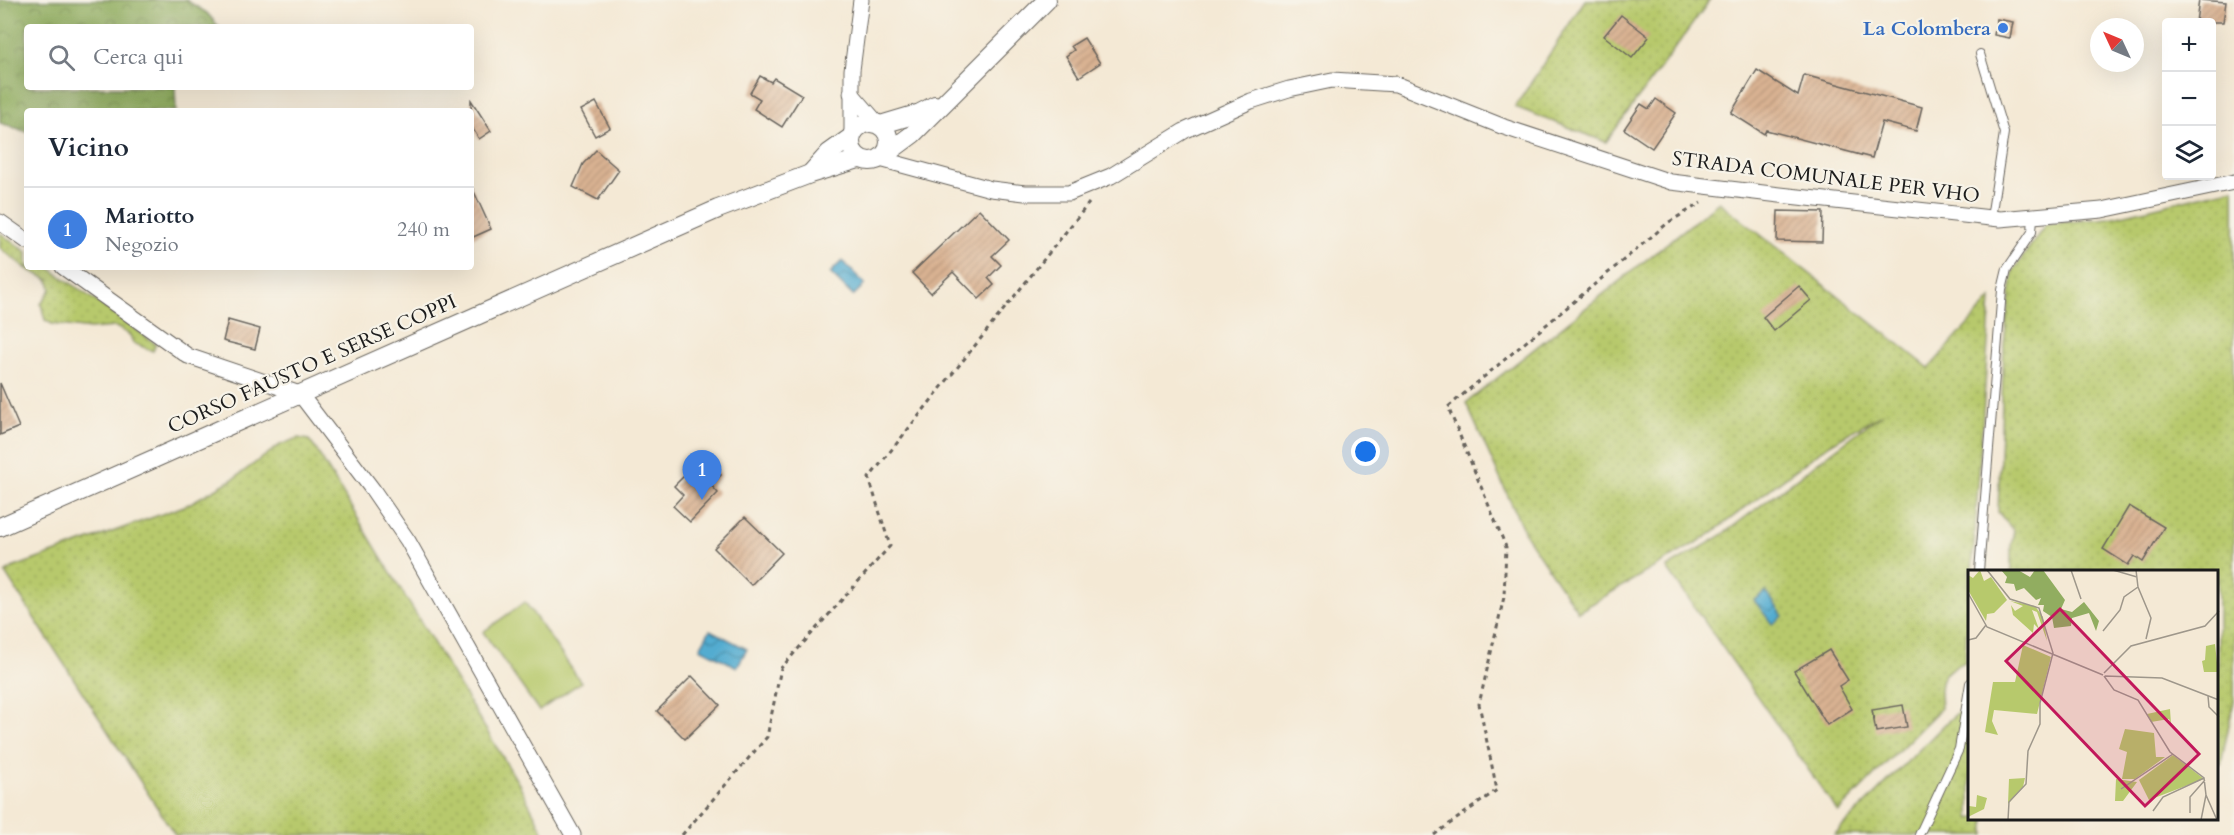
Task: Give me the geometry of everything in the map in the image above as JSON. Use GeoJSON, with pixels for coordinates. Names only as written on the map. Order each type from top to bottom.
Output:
{"type":"FeatureCollection","features":[{"type":"Feature","properties":{"kind":"street"},"geometry":{"type":"LineString","coordinates":[[861,0],[852,70],[851,148],[860,159],[867,162],[883,157],[913,134],[1047,0]]}},
{"type":"Feature","properties":{"kind":"street","name":"STRADA COMUNALE PER VHO"},"geometry":{"type":"LineString","coordinates":[[883,157],[991,189],[1026,193],[1069,193],[1111,176],[1184,131],[1251,101],[1289,89],[1332,80],[1396,84],[1504,127],[1671,182],[1991,218],[2102,210],[2234,182]]}},
{"type":"Feature","properties":{"kind":"street"},"geometry":{"type":"LineString","coordinates":[[851,93],[887,132],[890,144],[883,157]]}},
{"type":"Feature","properties":{"kind":"street"},"geometry":{"type":"LineString","coordinates":[[810,174],[856,129],[867,123],[879,125],[920,113],[950,97]]}},
{"type":"Feature","properties":{"kind":"street","name":"CORSO FAUSTO E SERSE COPPI"},"geometry":{"type":"LineString","coordinates":[[0,527],[718,209],[810,174],[860,159]]}},
{"type":"Feature","properties":{"kind":"street"},"geometry":{"type":"LineString","coordinates":[[0,222],[24,240]]}},
{"type":"Feature","properties":{"kind":"street"},"geometry":{"type":"LineString","coordinates":[[67,270],[188,356],[300,394],[373,490],[408,542],[573,835]]}},
{"type":"Feature","properties":{"kind":"lane"},"geometry":{"type":"LineString","coordinates":[[1980,54],[2004,133],[1991,218]]}},
{"type":"Feature","properties":{"kind":"lane"},"geometry":{"type":"LineString","coordinates":[[1979,570],[2002,290],[2007,269],[2032,232],[2033,216]]}},
{"type":"Feature","properties":{"kind":"lane"},"geometry":{"type":"LineString","coordinates":[[1919,835],[1959,749],[1968,695]]}},
{"type":"Feature","properties":{"kind":"path"},"geometry":{"type":"LineString","coordinates":[[1434,835],[1497,790],[1479,704],[1504,597],[1506,548],[1448,407],[1669,222],[1726,188]]}},
{"type":"Feature","properties":{"kind":"path"},"geometry":{"type":"LineString","coordinates":[[682,835],[767,737],[781,668],[890,546],[869,478],[1089,203]]}},
{"type":"Feature","properties":{"kind":"green space"},"geometry":{"type":"Polygon","coordinates":[[[0,0],[186,0],[207,13],[216,24],[24,24],[24,90],[175,90],[176,108],[24,108],[24,131],[0,123],[0,0]]]}},
{"type":"Feature","properties":{"kind":"green space"},"geometry":{"type":"Polygon","coordinates":[[[1585,0],[1710,0],[1606,142],[1515,107],[1585,0]]]}},
{"type":"Feature","properties":{"kind":"green space"},"geometry":{"type":"Polygon","coordinates":[[[2234,188],[2234,700],[2221,764],[2219,763],[2219,570],[2011,570],[2011,546],[2014,531],[1998,512],[2004,344],[2013,271],[2046,224],[2109,218],[2234,188]]]}},
{"type":"Feature","properties":{"kind":"green space"},"geometry":{"type":"Polygon","coordinates":[[[1719,202],[1929,368],[1991,299],[1972,570],[1968,570],[1965,662],[1950,670],[1942,679],[1941,708],[1838,812],[1667,568],[1719,537],[1883,413],[1830,444],[1706,537],[1578,612],[1526,536],[1466,403],[1719,202]]]}},
{"type":"Feature","properties":{"kind":"green space"},"geometry":{"type":"Polygon","coordinates":[[[0,233],[24,250],[24,267],[0,248],[0,233]]]}},
{"type":"Feature","properties":{"kind":"green space"},"geometry":{"type":"Polygon","coordinates":[[[29,270],[52,270],[156,344],[153,351],[133,343],[130,335],[116,327],[90,329],[52,324],[45,320],[41,304],[51,289],[49,280],[29,270]]]}},
{"type":"Feature","properties":{"kind":"green space"},"geometry":{"type":"Polygon","coordinates":[[[298,438],[309,440],[317,451],[519,784],[545,835],[175,835],[5,573],[12,568],[187,505],[233,479],[280,445],[298,438]]]}},
{"type":"Feature","properties":{"kind":"green space"},"geometry":{"type":"Polygon","coordinates":[[[525,602],[581,682],[539,711],[483,632],[525,602]]]}},
{"type":"Feature","properties":{"kind":"green space"},"geometry":{"type":"Polygon","coordinates":[[[1961,710],[1968,711],[1968,820],[1985,820],[1985,835],[1834,835],[1961,710]]]}},
{"type":"Feature","properties":{"kind":"water"},"geometry":{"type":"Polygon","coordinates":[[[842,261],[865,284],[853,296],[830,273],[842,261]]]}},
{"type":"Feature","properties":{"kind":"water"},"geometry":{"type":"Polygon","coordinates":[[[1766,591],[1783,616],[1772,624],[1754,600],[1766,591]]]}},
{"type":"Feature","properties":{"kind":"water"},"geometry":{"type":"Polygon","coordinates":[[[710,630],[747,649],[737,667],[700,648],[710,630]]]}},
{"type":"Feature","properties":{"kind":"building"},"geometry":{"type":"Polygon","coordinates":[[[2199,0],[2226,2],[2223,22],[2216,22],[2216,18],[2197,18],[2199,0]]]}},
{"type":"Feature","properties":{"kind":"building"},"geometry":{"type":"Polygon","coordinates":[[[1621,15],[1649,37],[1632,58],[1604,36],[1621,15]]]}},
{"type":"Feature","properties":{"kind":"building"},"geometry":{"type":"Polygon","coordinates":[[[1997,19],[2013,22],[2010,38],[1994,35],[1997,19]]]}},
{"type":"Feature","properties":{"kind":"building"},"geometry":{"type":"Polygon","coordinates":[[[1084,38],[1100,63],[1079,77],[1066,56],[1074,50],[1071,46],[1084,38]]]}},
{"type":"Feature","properties":{"kind":"building"},"geometry":{"type":"Polygon","coordinates":[[[1757,70],[1798,96],[1804,75],[1922,107],[1916,131],[1882,122],[1872,158],[1766,130],[1764,134],[1731,113],[1757,70]]]}},
{"type":"Feature","properties":{"kind":"building"},"geometry":{"type":"Polygon","coordinates":[[[760,76],[771,82],[774,78],[802,95],[782,127],[754,109],[760,99],[750,93],[760,76]]]}},
{"type":"Feature","properties":{"kind":"building"},"geometry":{"type":"Polygon","coordinates":[[[1656,99],[1676,113],[1652,148],[1624,129],[1641,104],[1649,109],[1656,99]]]}},
{"type":"Feature","properties":{"kind":"building"},"geometry":{"type":"Polygon","coordinates":[[[471,100],[491,131],[479,139],[474,131],[474,108],[471,108],[471,100]]]}},
{"type":"Feature","properties":{"kind":"building"},"geometry":{"type":"Polygon","coordinates":[[[596,102],[610,128],[595,136],[581,110],[596,102]]]}},
{"type":"Feature","properties":{"kind":"building"},"geometry":{"type":"Polygon","coordinates":[[[596,150],[619,170],[598,200],[573,187],[583,164],[596,150]]]}},
{"type":"Feature","properties":{"kind":"building"},"geometry":{"type":"Polygon","coordinates":[[[474,192],[491,229],[474,237],[474,192]]]}},
{"type":"Feature","properties":{"kind":"building"},"geometry":{"type":"Polygon","coordinates":[[[979,209],[1009,240],[992,256],[1001,265],[988,278],[994,285],[979,299],[953,272],[931,293],[912,273],[979,209]]]}},
{"type":"Feature","properties":{"kind":"building"},"geometry":{"type":"Polygon","coordinates":[[[1778,211],[1823,212],[1822,242],[1777,241],[1778,211]]]}},
{"type":"Feature","properties":{"kind":"building"},"geometry":{"type":"Polygon","coordinates":[[[1799,286],[1811,300],[1774,331],[1763,317],[1799,286]]]}},
{"type":"Feature","properties":{"kind":"building"},"geometry":{"type":"Polygon","coordinates":[[[228,320],[260,329],[255,349],[223,341],[228,320]]]}},
{"type":"Feature","properties":{"kind":"building"},"geometry":{"type":"Polygon","coordinates":[[[0,383],[19,427],[0,435],[0,383]]]}},
{"type":"Feature","properties":{"kind":"building"},"geometry":{"type":"Polygon","coordinates":[[[709,463],[721,475],[711,485],[718,493],[690,522],[673,506],[683,495],[674,486],[693,467],[700,473],[709,463]]]}},
{"type":"Feature","properties":{"kind":"building"},"geometry":{"type":"Polygon","coordinates":[[[2129,506],[2164,527],[2143,562],[2134,556],[2128,565],[2103,549],[2129,506]]]}},
{"type":"Feature","properties":{"kind":"building"},"geometry":{"type":"Polygon","coordinates":[[[745,517],[782,553],[751,585],[714,548],[745,517]]]}},
{"type":"Feature","properties":{"kind":"building"},"geometry":{"type":"Polygon","coordinates":[[[1829,650],[1848,680],[1839,686],[1852,709],[1827,725],[1794,671],[1829,650]]]}},
{"type":"Feature","properties":{"kind":"building"},"geometry":{"type":"Polygon","coordinates":[[[692,676],[720,705],[685,739],[657,711],[692,676]]]}},
{"type":"Feature","properties":{"kind":"building"},"geometry":{"type":"Polygon","coordinates":[[[1903,705],[1907,727],[1876,732],[1872,710],[1903,705]]]}},
{"type":"Feature","properties":{"kind":"place","name":"La Colombera"},"geometry":{"type":"Point","coordinates":[2003,28]}},
{"type":"Feature","properties":{"kind":"place","name":"Mariotto"},"geometry":{"type":"Point","coordinates":[702,500]}}]}
